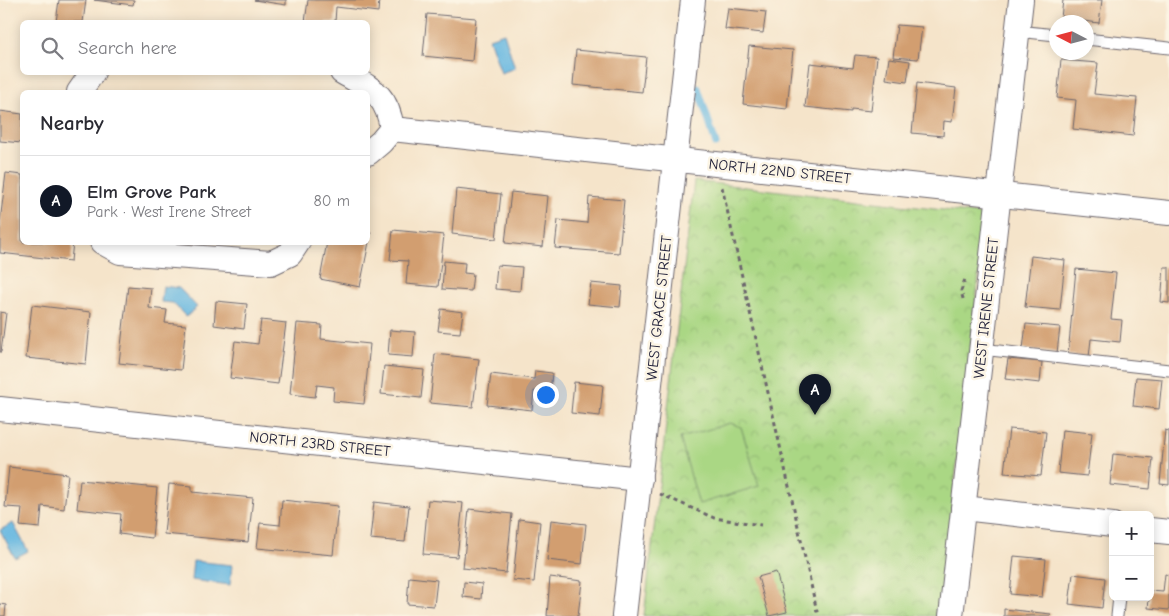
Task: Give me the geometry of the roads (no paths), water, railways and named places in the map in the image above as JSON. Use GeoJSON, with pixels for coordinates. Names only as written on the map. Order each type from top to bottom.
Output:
{"type":"FeatureCollection","features":[{"type":"Feature","properties":{"kind":"street","name":"WEST GRACE STREET"},"geometry":{"type":"LineString","coordinates":[[624,616],[693,0]]}},
{"type":"Feature","properties":{"kind":"street","name":"WEST IRENE STREET"},"geometry":{"type":"LineString","coordinates":[[951,616],[1020,0]]}},
{"type":"Feature","properties":{"kind":"street"},"geometry":{"type":"LineString","coordinates":[[80,90],[90,75]]}},
{"type":"Feature","properties":{"kind":"street"},"geometry":{"type":"LineString","coordinates":[[347,75],[378,93],[390,115],[392,129],[370,151]]}},
{"type":"Feature","properties":{"kind":"street","name":"NORTH 22ND STREET"},"geometry":{"type":"LineString","coordinates":[[392,129],[1169,213]]}},
{"type":"Feature","properties":{"kind":"street"},"geometry":{"type":"LineString","coordinates":[[107,245],[120,252],[271,263],[290,254],[296,245]]}},
{"type":"Feature","properties":{"kind":"street","name":"NORTH 23RD STREET"},"geometry":{"type":"LineString","coordinates":[[0,408],[640,479]]}},
{"type":"Feature","properties":{"kind":"street"},"geometry":{"type":"LineString","coordinates":[[963,508],[1109,526]]}},
{"type":"Feature","properties":{"kind":"street"},"geometry":{"type":"LineString","coordinates":[[1154,530],[1169,532]]}},
{"type":"Feature","properties":{"kind":"lane"},"geometry":{"type":"LineString","coordinates":[[1017,31],[1049,35]]}},
{"type":"Feature","properties":{"kind":"lane"},"geometry":{"type":"LineString","coordinates":[[1094,40],[1169,48]]}},
{"type":"Feature","properties":{"kind":"lane"},"geometry":{"type":"LineString","coordinates":[[981,349],[1169,370]]}},
{"type":"Feature","properties":{"kind":"lane"},"geometry":{"type":"LineString","coordinates":[[1117,616],[1119,601]]}},
{"type":"Feature","properties":{"kind":"water"},"geometry":{"type":"Polygon","coordinates":[[[504,33],[515,68],[501,73],[489,38],[504,33]]]}},
{"type":"Feature","properties":{"kind":"water"},"geometry":{"type":"Polygon","coordinates":[[[163,286],[179,288],[197,307],[186,317],[173,303],[161,302],[163,286]]]}},
{"type":"Feature","properties":{"kind":"water"},"geometry":{"type":"Polygon","coordinates":[[[13,523],[28,551],[15,558],[0,530],[13,523]]]}},
{"type":"Feature","properties":{"kind":"water"},"geometry":{"type":"Polygon","coordinates":[[[193,561],[232,565],[230,585],[191,580],[193,561]]]}},
{"type":"Feature","properties":{"kind":"waterway"},"geometry":{"type":"LineString","coordinates":[[698,88],[716,144]]}},
{"type":"Feature","properties":{"kind":"place","name":"Elm Grove Park"},"geometry":{"type":"Point","coordinates":[815,415]}}]}
